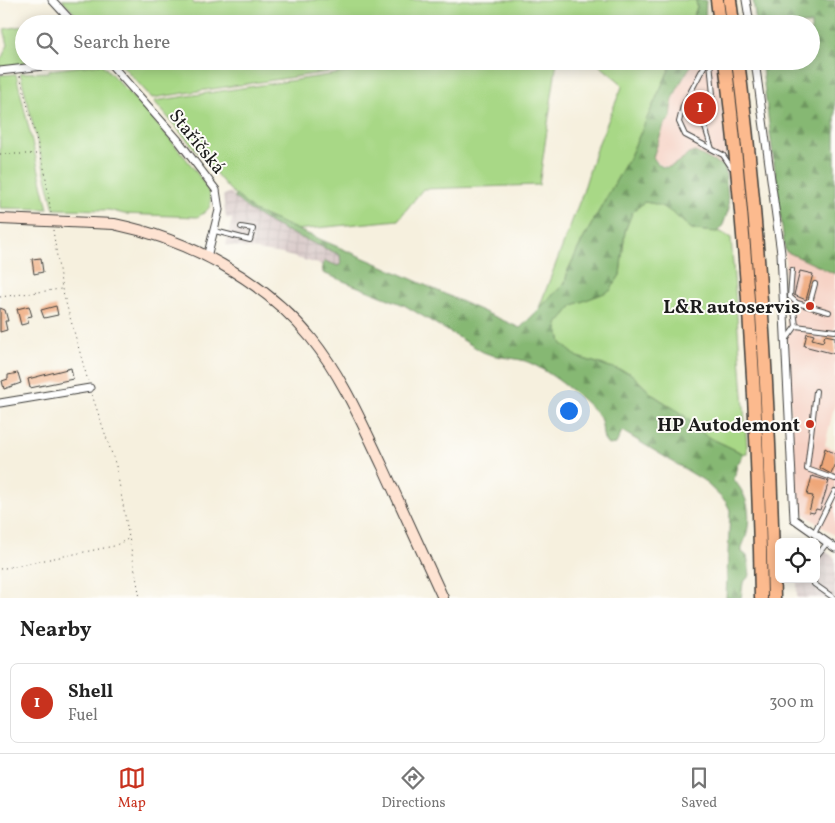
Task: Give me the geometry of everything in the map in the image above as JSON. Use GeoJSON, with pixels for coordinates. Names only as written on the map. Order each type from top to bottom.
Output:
{"type":"FeatureCollection","features":[{"type":"Feature","properties":{"kind":"highway"},"geometry":{"type":"LineString","coordinates":[[717,0],[718,15]]}},
{"type":"Feature","properties":{"kind":"highway"},"geometry":{"type":"LineString","coordinates":[[730,0],[732,15]]}},
{"type":"Feature","properties":{"kind":"highway"},"geometry":{"type":"LineString","coordinates":[[726,70],[752,361],[761,598]]}},
{"type":"Feature","properties":{"kind":"highway"},"geometry":{"type":"LineString","coordinates":[[739,70],[754,212],[763,342],[774,598]]}},
{"type":"Feature","properties":{"kind":"highway"},"geometry":{"type":"LineString","coordinates":[[756,598],[760,552]]}},
{"type":"Feature","properties":{"kind":"street"},"geometry":{"type":"LineString","coordinates":[[52,0],[66,15]]}},
{"type":"Feature","properties":{"kind":"street"},"geometry":{"type":"LineString","coordinates":[[746,0],[748,15]]}},
{"type":"Feature","properties":{"kind":"street"},"geometry":{"type":"LineString","coordinates":[[0,70],[15,68]]}},
{"type":"Feature","properties":{"kind":"street","name":"Staříčská"},"geometry":{"type":"LineString","coordinates":[[116,70],[178,140],[216,190],[219,210],[207,257]]}},
{"type":"Feature","properties":{"kind":"street"},"geometry":{"type":"LineString","coordinates":[[756,70],[781,253],[794,519],[835,548]]}},
{"type":"Feature","properties":{"kind":"street"},"geometry":{"type":"LineString","coordinates":[[0,219],[114,224],[155,234],[207,257],[268,296],[292,318],[315,344],[350,400],[443,598]]}},
{"type":"Feature","properties":{"kind":"street"},"geometry":{"type":"LineString","coordinates":[[0,403],[90,388]]}},
{"type":"Feature","properties":{"kind":"lane"},"geometry":{"type":"LineString","coordinates":[[703,70],[684,106],[679,122],[685,135],[724,155],[728,160],[740,214]]}},
{"type":"Feature","properties":{"kind":"lane"},"geometry":{"type":"LineString","coordinates":[[709,70],[712,96],[701,115],[712,150]]}},
{"type":"Feature","properties":{"kind":"lane"},"geometry":{"type":"LineString","coordinates":[[214,231],[250,240],[252,229],[241,226]]}},
{"type":"Feature","properties":{"kind":"lane"},"geometry":{"type":"LineString","coordinates":[[792,270],[790,297],[797,303],[829,312]]}},
{"type":"Feature","properties":{"kind":"lane"},"geometry":{"type":"LineString","coordinates":[[809,306],[815,284]]}},
{"type":"Feature","properties":{"kind":"lane"},"geometry":{"type":"LineString","coordinates":[[784,342],[796,326],[794,310],[797,303]]}},
{"type":"Feature","properties":{"kind":"lane"},"geometry":{"type":"LineString","coordinates":[[796,326],[835,331]]}},
{"type":"Feature","properties":{"kind":"lane"},"geometry":{"type":"LineString","coordinates":[[816,391],[807,469],[835,479]]}},
{"type":"Feature","properties":{"kind":"lane"},"geometry":{"type":"LineString","coordinates":[[814,534],[835,491]]}},
{"type":"Feature","properties":{"kind":"lane"},"geometry":{"type":"LineString","coordinates":[[820,552],[827,543]]}},
{"type":"Feature","properties":{"kind":"lane"},"geometry":{"type":"LineString","coordinates":[[814,583],[834,598]]}},
{"type":"Feature","properties":{"kind":"path"},"geometry":{"type":"LineString","coordinates":[[0,154],[41,154]]}},
{"type":"Feature","properties":{"kind":"path"},"geometry":{"type":"LineString","coordinates":[[0,297],[62,289]]}},
{"type":"Feature","properties":{"kind":"path"},"geometry":{"type":"LineString","coordinates":[[90,388],[116,466],[140,598]]}},
{"type":"Feature","properties":{"kind":"path"},"geometry":{"type":"LineString","coordinates":[[0,569],[114,546],[129,539]]}},
{"type":"Feature","properties":{"kind":"shaded area"},"geometry":{"type":"Polygon","coordinates":[[[689,70],[718,70],[727,149],[725,167],[714,161],[688,154],[679,163],[669,167],[661,165],[653,157],[664,125],[671,118],[671,107],[677,90],[689,70]]]}},
{"type":"Feature","properties":{"kind":"shaded area"},"geometry":{"type":"Polygon","coordinates":[[[230,192],[242,205],[259,216],[340,255],[341,264],[338,266],[325,261],[322,265],[282,254],[226,245],[232,219],[226,218],[223,196],[230,192]]]}},
{"type":"Feature","properties":{"kind":"shaded area","name":"HP Autodemont"},"geometry":{"type":"Polygon","coordinates":[[[785,251],[835,274],[835,403],[825,445],[835,450],[835,536],[796,508],[787,343],[785,251]]]}},
{"type":"Feature","properties":{"kind":"shaded area"},"geometry":{"type":"Polygon","coordinates":[[[820,548],[835,558],[835,598],[797,598],[797,583],[820,583],[820,548]]]}},
{"type":"Feature","properties":{"kind":"green space"},"geometry":{"type":"Polygon","coordinates":[[[62,0],[192,0],[194,4],[228,0],[696,0],[697,7],[694,15],[76,15],[62,0]]]}},
{"type":"Feature","properties":{"kind":"green space"},"geometry":{"type":"Polygon","coordinates":[[[696,0],[706,0],[705,15],[694,15],[697,7],[696,0]]]}},
{"type":"Feature","properties":{"kind":"green space"},"geometry":{"type":"Polygon","coordinates":[[[753,0],[835,0],[835,274],[785,251],[762,70],[820,70],[820,15],[755,15],[753,0]]]}},
{"type":"Feature","properties":{"kind":"green space"},"geometry":{"type":"Polygon","coordinates":[[[15,27],[15,65],[0,67],[0,61],[8,45],[4,29],[15,27]]]}},
{"type":"Feature","properties":{"kind":"green space"},"geometry":{"type":"Polygon","coordinates":[[[49,70],[107,70],[164,132],[197,173],[211,201],[208,209],[197,217],[124,214],[109,210],[54,209],[20,73],[49,72],[49,70]]]}},
{"type":"Feature","properties":{"kind":"green space"},"geometry":{"type":"Polygon","coordinates":[[[126,70],[341,70],[152,98],[126,70]]]}},
{"type":"Feature","properties":{"kind":"green space"},"geometry":{"type":"Polygon","coordinates":[[[363,70],[556,70],[539,185],[423,189],[398,220],[296,230],[254,211],[229,189],[154,101],[363,70]]]}},
{"type":"Feature","properties":{"kind":"green space"},"geometry":{"type":"Polygon","coordinates":[[[605,70],[669,70],[630,156],[581,243],[568,270],[565,283],[539,308],[583,192],[595,152],[622,87],[620,82],[605,70]]]}},
{"type":"Feature","properties":{"kind":"green space"},"geometry":{"type":"Polygon","coordinates":[[[669,70],[689,70],[674,96],[671,118],[664,125],[653,157],[658,164],[669,167],[695,152],[725,167],[729,208],[723,225],[717,232],[693,230],[665,208],[644,202],[632,213],[625,231],[620,275],[610,291],[573,305],[557,324],[561,343],[577,357],[630,373],[653,395],[681,413],[706,436],[744,454],[737,465],[734,480],[745,499],[749,519],[742,552],[747,556],[750,575],[743,583],[741,598],[726,598],[730,510],[726,502],[703,480],[622,431],[616,444],[608,445],[605,442],[600,418],[597,414],[553,376],[525,361],[483,352],[404,305],[323,273],[322,265],[325,261],[338,266],[341,264],[340,255],[271,223],[245,207],[234,197],[236,195],[254,211],[520,328],[565,283],[568,270],[581,243],[630,156],[669,70]]]}},
{"type":"Feature","properties":{"kind":"green space"},"geometry":{"type":"Polygon","coordinates":[[[16,74],[48,209],[0,208],[0,75],[16,74]]]}},
{"type":"Feature","properties":{"kind":"green space"},"geometry":{"type":"Polygon","coordinates":[[[644,202],[659,204],[672,211],[693,230],[721,232],[731,238],[747,453],[744,454],[706,436],[681,413],[653,395],[630,373],[577,357],[561,343],[557,324],[573,305],[610,290],[620,275],[625,231],[632,212],[644,202]]]}},
{"type":"Feature","properties":{"kind":"building"},"geometry":{"type":"Polygon","coordinates":[[[693,95],[705,101],[695,121],[686,116],[689,109],[687,107],[693,95]]]}},
{"type":"Feature","properties":{"kind":"building"},"geometry":{"type":"Polygon","coordinates":[[[41,258],[43,272],[34,274],[32,259],[41,258]]]}},
{"type":"Feature","properties":{"kind":"building"},"geometry":{"type":"Polygon","coordinates":[[[800,271],[813,274],[806,300],[794,295],[800,271]]]}},
{"type":"Feature","properties":{"kind":"building"},"geometry":{"type":"Polygon","coordinates":[[[29,306],[32,316],[27,317],[29,323],[21,325],[17,309],[29,306]]]}},
{"type":"Feature","properties":{"kind":"building"},"geometry":{"type":"Polygon","coordinates":[[[56,306],[58,315],[44,318],[41,310],[56,306]]]}},
{"type":"Feature","properties":{"kind":"building"},"geometry":{"type":"Polygon","coordinates":[[[0,308],[5,310],[8,321],[5,321],[7,330],[0,332],[0,308]]]}},
{"type":"Feature","properties":{"kind":"building"},"geometry":{"type":"Polygon","coordinates":[[[807,333],[814,335],[812,339],[823,342],[825,335],[835,337],[835,354],[804,346],[807,333]]]}},
{"type":"Feature","properties":{"kind":"building"},"geometry":{"type":"Polygon","coordinates":[[[71,368],[73,379],[30,388],[28,379],[71,368]]]}},
{"type":"Feature","properties":{"kind":"building"},"geometry":{"type":"Polygon","coordinates":[[[18,373],[21,383],[4,389],[2,381],[8,379],[8,375],[18,373]]]}},
{"type":"Feature","properties":{"kind":"building"},"geometry":{"type":"Polygon","coordinates":[[[825,448],[835,454],[835,466],[831,474],[820,468],[825,448]]]}},
{"type":"Feature","properties":{"kind":"building"},"geometry":{"type":"Polygon","coordinates":[[[812,476],[829,481],[820,510],[816,509],[814,513],[809,512],[813,496],[807,495],[812,476]]]}},
{"type":"Feature","properties":{"kind":"place","name":"Shell"},"geometry":{"type":"Point","coordinates":[700,108]}},
{"type":"Feature","properties":{"kind":"place","name":"L&R autoservis"},"geometry":{"type":"Point","coordinates":[810,306]}},
{"type":"Feature","properties":{"kind":"place","name":"HP Autodemont"},"geometry":{"type":"Point","coordinates":[810,424]}}]}
